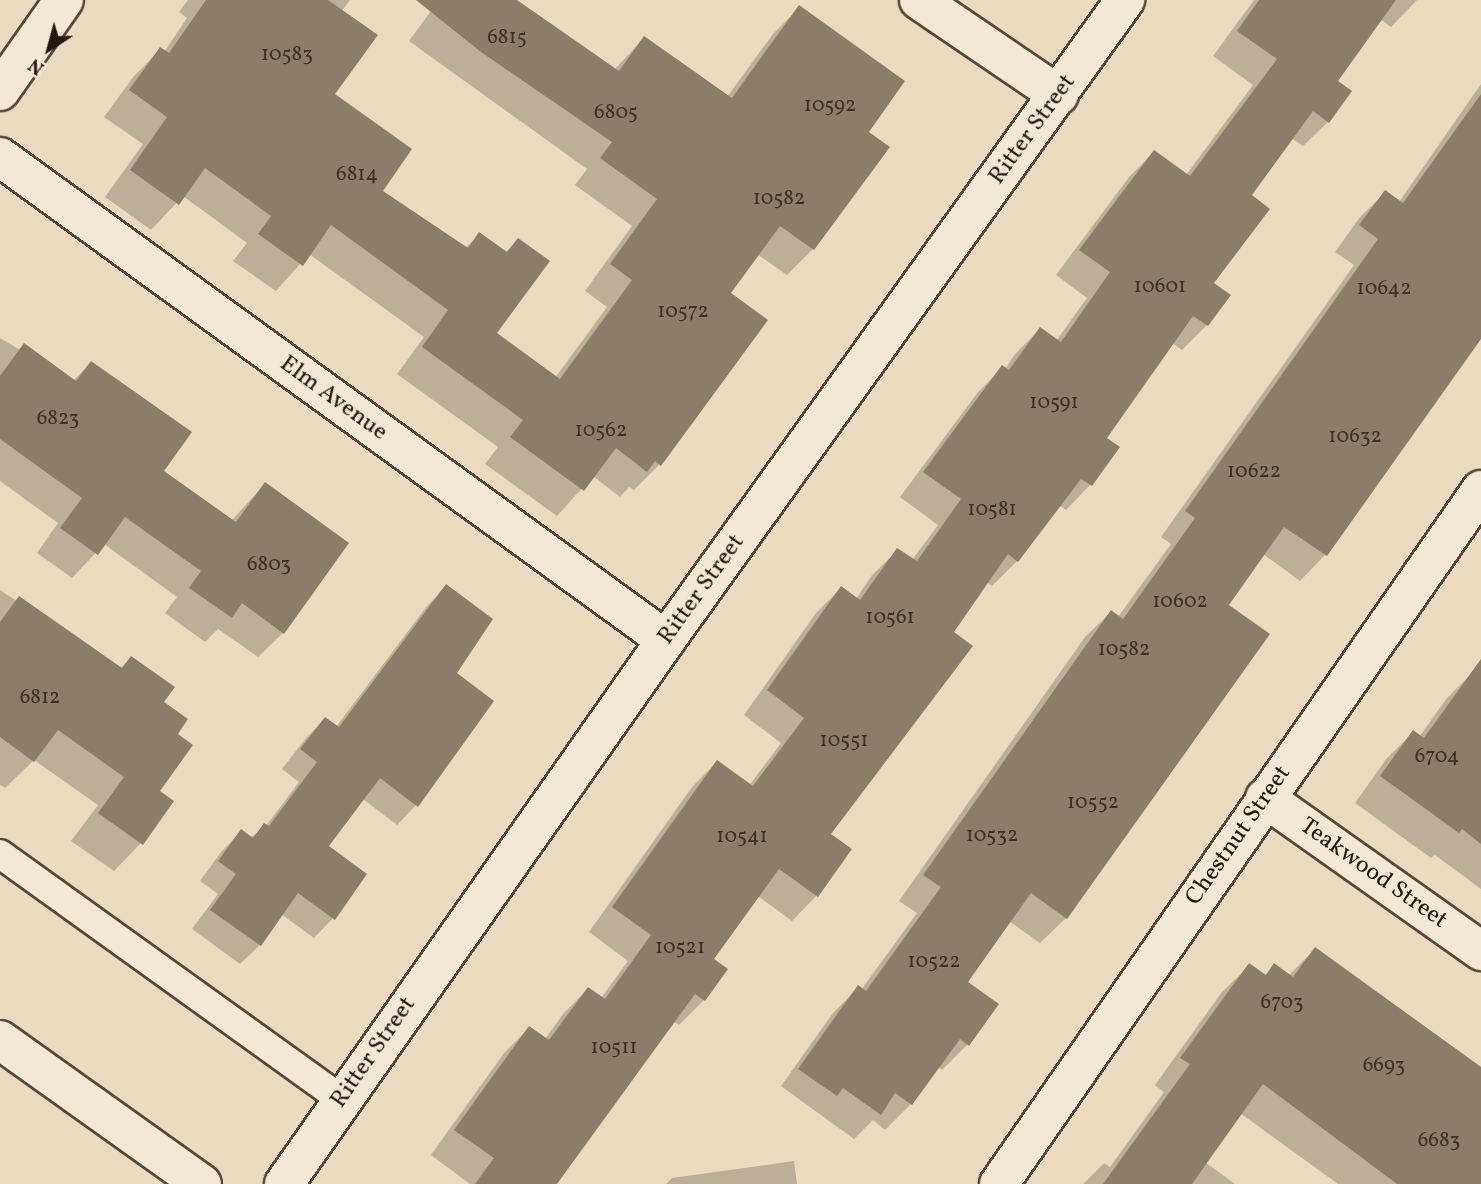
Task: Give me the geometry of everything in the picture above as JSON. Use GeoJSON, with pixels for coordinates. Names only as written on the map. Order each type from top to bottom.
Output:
{"type":"FeatureCollection","features":[{"type":"Feature","properties":{"kind":"street"},"geometry":{"type":"LineString","coordinates":[[0,91],[64,0]]}},
{"type":"Feature","properties":{"kind":"street"},"geometry":{"type":"LineString","coordinates":[[919,0],[1059,96]]}},
{"type":"Feature","properties":{"kind":"street","name":"Ritter Street"},"geometry":{"type":"LineString","coordinates":[[284,1184],[666,640],[1059,96],[1125,0]]}},
{"type":"Feature","properties":{"kind":"street","name":"Elm Avenue"},"geometry":{"type":"LineString","coordinates":[[0,157],[666,640]]}},
{"type":"Feature","properties":{"kind":"street","name":"Chestnut Street"},"geometry":{"type":"LineString","coordinates":[[999,1184],[1481,490]]}},
{"type":"Feature","properties":{"kind":"street","name":"Teakwood Street"},"geometry":{"type":"LineString","coordinates":[[1265,798],[1481,951]]}},
{"type":"Feature","properties":{"kind":"street"},"geometry":{"type":"LineString","coordinates":[[0,1040],[202,1184]]}},
{"type":"Feature","properties":{"kind":"lane"},"geometry":{"type":"LineString","coordinates":[[0,854],[341,1100]]}},
{"type":"Feature","properties":{"kind":"building"},"geometry":{"type":"Polygon","coordinates":[[[206,0],[328,0],[378,35],[335,94],[412,149],[383,191],[468,248],[479,232],[507,252],[518,238],[550,261],[497,333],[560,379],[632,280],[610,264],[657,199],[600,158],[612,142],[481,52],[416,0],[517,0],[619,71],[644,36],[732,98],[799,5],[905,81],[869,132],[890,147],[814,250],[780,226],[731,293],[768,320],[661,466],[655,461],[647,472],[616,448],[584,491],[510,437],[523,420],[422,347],[448,310],[331,225],[303,266],[258,234],[271,216],[205,168],[179,205],[130,170],[167,117],[129,90],[160,47],[169,53],[206,0]]]}},
{"type":"Feature","properties":{"kind":"building"},"geometry":{"type":"Polygon","coordinates":[[[1259,0],[1396,0],[1338,81],[1352,91],[1329,123],[1313,111],[1252,195],[1270,209],[1214,283],[1231,295],[1208,326],[1193,316],[1107,438],[1120,447],[1092,486],[1081,479],[1018,562],[1008,554],[954,632],[973,646],[831,834],[852,849],[818,897],[779,869],[714,959],[728,969],[705,1001],[695,994],[557,1184],[475,1184],[494,1158],[454,1130],[529,1026],[549,1040],[588,987],[605,999],[651,935],[612,907],[717,760],[753,786],[804,718],[767,690],[841,586],[860,600],[897,548],[917,561],[961,499],[923,472],[1002,365],[1009,370],[1040,327],[1061,342],[1110,272],[1079,250],[1154,150],[1190,176],[1277,59],[1237,31],[1259,0]]]}},
{"type":"Feature","properties":{"kind":"building"},"geometry":{"type":"Polygon","coordinates":[[[1481,94],[1481,339],[1327,556],[1284,527],[1229,605],[1270,634],[1067,919],[1031,893],[968,982],[999,1004],[969,1046],[960,1039],[912,1105],[895,1093],[881,1115],[843,1088],[837,1096],[798,1069],[858,985],[866,991],[941,887],[923,875],[1111,610],[1123,619],[1195,518],[1185,511],[1378,239],[1359,225],[1385,190],[1403,203],[1481,94]]]}},
{"type":"Feature","properties":{"kind":"building"},"geometry":{"type":"Polygon","coordinates":[[[24,343],[76,381],[91,361],[192,432],[164,471],[236,522],[265,482],[349,543],[284,634],[242,603],[232,618],[189,588],[201,571],[125,517],[98,555],[60,528],[82,498],[0,439],[0,376],[24,343]]]}},
{"type":"Feature","properties":{"kind":"building"},"geometry":{"type":"Polygon","coordinates":[[[446,584],[493,619],[457,673],[494,701],[418,807],[380,778],[329,846],[367,874],[335,920],[298,893],[261,946],[210,910],[236,874],[218,861],[241,829],[253,838],[264,823],[269,826],[317,762],[300,749],[325,717],[339,727],[446,584]]]}},
{"type":"Feature","properties":{"kind":"building"},"geometry":{"type":"Polygon","coordinates":[[[19,596],[122,668],[131,656],[175,687],[164,702],[188,719],[178,734],[193,745],[160,791],[174,801],[143,845],[98,813],[124,777],[58,730],[34,762],[0,737],[0,622],[19,596]]]}},
{"type":"Feature","properties":{"kind":"building"},"geometry":{"type":"Polygon","coordinates":[[[1481,659],[1481,844],[1462,829],[1459,833],[1380,776],[1413,730],[1424,738],[1481,659]]]}},
{"type":"Feature","properties":{"kind":"building"},"geometry":{"type":"Polygon","coordinates":[[[1315,947],[1481,1067],[1481,1184],[1397,1184],[1263,1084],[1192,1184],[1103,1184],[1190,1064],[1180,1058],[1249,963],[1266,975],[1274,963],[1293,977],[1315,947]]]}}]}
